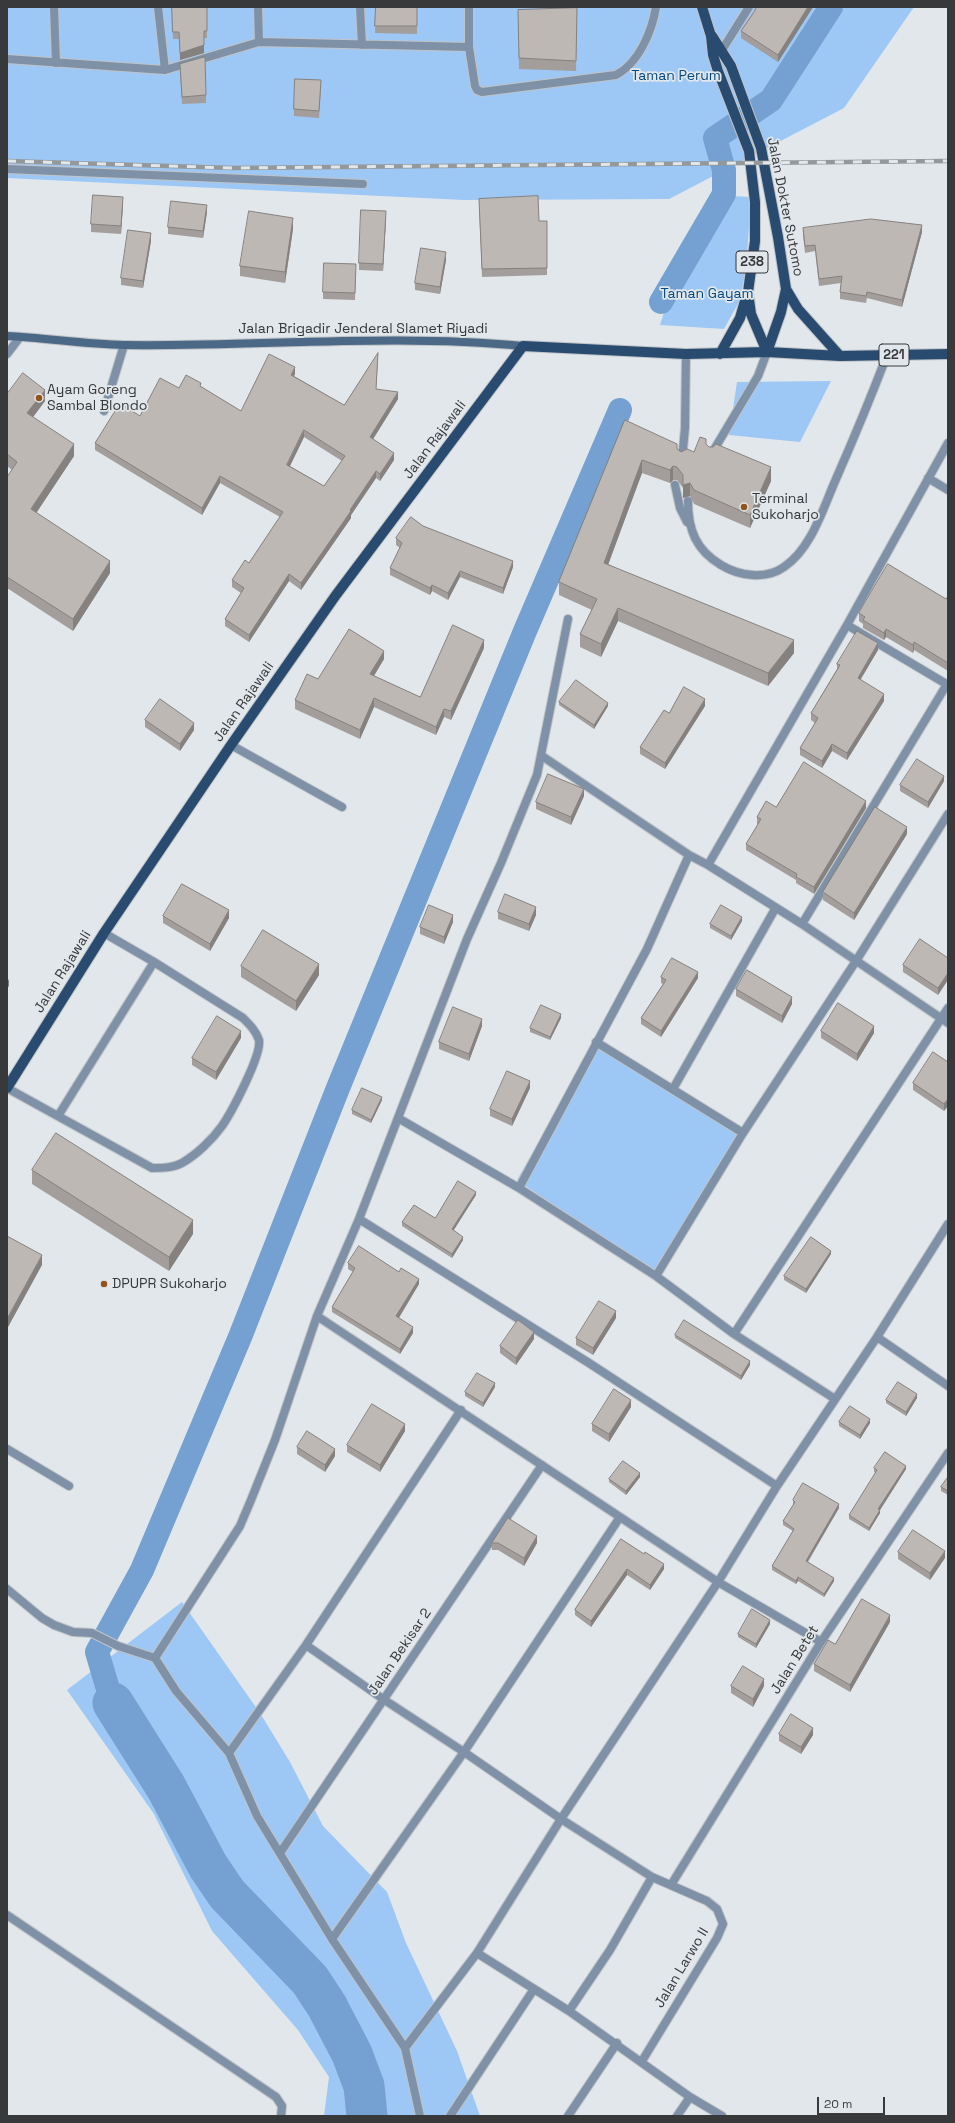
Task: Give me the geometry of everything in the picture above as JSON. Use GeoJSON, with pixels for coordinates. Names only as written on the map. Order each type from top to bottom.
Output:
{"type":"FeatureCollection","features":[{"type":"Feature","properties":{"kind":"main road","name":"Jalan Dokter Sutomo"},"geometry":{"type":"LineString","coordinates":[[702,7],[717,52],[718,71],[749,151],[756,202],[755,241],[748,292],[751,314],[767,352]]}},
{"type":"Feature","properties":{"kind":"main road","name":"Jalan Dokter Sutomo"},"geometry":{"type":"LineString","coordinates":[[717,52],[731,66],[761,148],[778,237],[786,289],[781,312],[767,352]]}},
{"type":"Feature","properties":{"kind":"main road"},"geometry":{"type":"LineString","coordinates":[[786,289],[798,309],[840,356]]}},
{"type":"Feature","properties":{"kind":"main road"},"geometry":{"type":"LineString","coordinates":[[720,354],[740,318],[748,292]]}},
{"type":"Feature","properties":{"kind":"main road","name":"Jalan Brigadir Jenderal Slamet Riyadi"},"geometry":{"type":"LineString","coordinates":[[7,336],[124,345],[402,340],[471,341],[523,346],[686,354],[767,352]]}},
{"type":"Feature","properties":{"kind":"main road","name":"Jalan Rajawali"},"geometry":{"type":"LineString","coordinates":[[7,1088],[104,933],[155,860],[231,745],[336,595],[523,346]]}},
{"type":"Feature","properties":{"kind":"main road","name":"221"},"geometry":{"type":"LineString","coordinates":[[767,352],[840,356],[948,354]]}},
{"type":"Feature","properties":{"kind":"street"},"geometry":{"type":"LineString","coordinates":[[54,7],[56,63]]}},
{"type":"Feature","properties":{"kind":"street"},"geometry":{"type":"LineString","coordinates":[[158,7],[165,70]]}},
{"type":"Feature","properties":{"kind":"street"},"geometry":{"type":"LineString","coordinates":[[258,7],[259,42]]}},
{"type":"Feature","properties":{"kind":"street"},"geometry":{"type":"LineString","coordinates":[[360,7],[362,45]]}},
{"type":"Feature","properties":{"kind":"street"},"geometry":{"type":"LineString","coordinates":[[469,7],[469,47],[477,90],[482,92],[616,75],[631,64],[642,47],[654,18],[656,7]]}},
{"type":"Feature","properties":{"kind":"street"},"geometry":{"type":"LineString","coordinates":[[717,52],[747,8]]}},
{"type":"Feature","properties":{"kind":"street"},"geometry":{"type":"LineString","coordinates":[[7,59],[165,70],[259,42],[469,47]]}},
{"type":"Feature","properties":{"kind":"street"},"geometry":{"type":"LineString","coordinates":[[7,169],[363,184]]}},
{"type":"Feature","properties":{"kind":"street"},"geometry":{"type":"LineString","coordinates":[[7,354],[20,337]]}},
{"type":"Feature","properties":{"kind":"street"},"geometry":{"type":"LineString","coordinates":[[104,411],[124,345]]}},
{"type":"Feature","properties":{"kind":"street"},"geometry":{"type":"LineString","coordinates":[[711,455],[758,376],[767,352]]}},
{"type":"Feature","properties":{"kind":"street"},"geometry":{"type":"LineString","coordinates":[[682,460],[685,428],[686,354]]}},
{"type":"Feature","properties":{"kind":"street"},"geometry":{"type":"LineString","coordinates":[[675,485],[680,508],[697,545],[711,559],[726,568],[752,575],[768,574],[784,567],[812,534],[865,413],[888,355]]}},
{"type":"Feature","properties":{"kind":"street"},"geometry":{"type":"LineString","coordinates":[[708,865],[847,625],[948,443]]}},
{"type":"Feature","properties":{"kind":"street"},"geometry":{"type":"LineString","coordinates":[[928,478],[948,490]]}},
{"type":"Feature","properties":{"kind":"street"},"geometry":{"type":"LineString","coordinates":[[688,502],[691,532]]}},
{"type":"Feature","properties":{"kind":"street"},"geometry":{"type":"LineString","coordinates":[[155,1658],[240,1526],[275,1440],[317,1316],[359,1219],[467,939],[531,792],[542,756],[568,619]]}},
{"type":"Feature","properties":{"kind":"street"},"geometry":{"type":"LineString","coordinates":[[802,924],[947,684],[847,625]]}},
{"type":"Feature","properties":{"kind":"street"},"geometry":{"type":"LineString","coordinates":[[231,745],[342,807]]}},
{"type":"Feature","properties":{"kind":"street"},"geometry":{"type":"LineString","coordinates":[[542,756],[689,856],[708,865],[802,924],[945,1021]]}},
{"type":"Feature","properties":{"kind":"street"},"geometry":{"type":"LineString","coordinates":[[656,1276],[743,1133],[856,961],[948,814]]}},
{"type":"Feature","properties":{"kind":"street"},"geometry":{"type":"LineString","coordinates":[[519,1188],[647,949],[689,856]]}},
{"type":"Feature","properties":{"kind":"street"},"geometry":{"type":"LineString","coordinates":[[673,1089],[776,909]]}},
{"type":"Feature","properties":{"kind":"street"},"geometry":{"type":"LineString","coordinates":[[7,1088],[152,1168],[164,1168],[181,1164],[200,1150],[222,1126],[257,1056],[259,1042],[254,1029],[243,1018],[154,962],[104,933]]}},
{"type":"Feature","properties":{"kind":"street"},"geometry":{"type":"LineString","coordinates":[[58,1116],[154,962]]}},
{"type":"Feature","properties":{"kind":"street"},"geometry":{"type":"LineString","coordinates":[[734,1334],[945,1021],[948,1008]]}},
{"type":"Feature","properties":{"kind":"street"},"geometry":{"type":"LineString","coordinates":[[596,1042],[743,1133]]}},
{"type":"Feature","properties":{"kind":"street"},"geometry":{"type":"LineString","coordinates":[[398,1118],[519,1188],[656,1276],[734,1334],[835,1399]]}},
{"type":"Feature","properties":{"kind":"street"},"geometry":{"type":"LineString","coordinates":[[359,1219],[583,1359],[777,1486]]}},
{"type":"Feature","properties":{"kind":"street"},"geometry":{"type":"LineString","coordinates":[[405,2048],[477,1953],[561,1819],[718,1582],[777,1486],[877,1337],[948,1224]]}},
{"type":"Feature","properties":{"kind":"street"},"geometry":{"type":"LineString","coordinates":[[317,1316],[576,1486],[718,1582],[821,1642]]}},
{"type":"Feature","properties":{"kind":"street"},"geometry":{"type":"LineString","coordinates":[[877,1337],[948,1386]]}},
{"type":"Feature","properties":{"kind":"street"},"geometry":{"type":"LineString","coordinates":[[229,1753],[306,1645],[461,1410]]}},
{"type":"Feature","properties":{"kind":"street"},"geometry":{"type":"LineString","coordinates":[[7,1449],[69,1486]]}},
{"type":"Feature","properties":{"kind":"street","name":"Jalan Betet"},"geometry":{"type":"LineString","coordinates":[[670,1885],[821,1642],[948,1453]]}},
{"type":"Feature","properties":{"kind":"street","name":"Jalan Bekisar 2"},"geometry":{"type":"LineString","coordinates":[[280,1853],[542,1465]]}},
{"type":"Feature","properties":{"kind":"street"},"geometry":{"type":"LineString","coordinates":[[332,1939],[464,1752],[620,1517]]}},
{"type":"Feature","properties":{"kind":"street"},"geometry":{"type":"LineString","coordinates":[[7,1589],[32,1608],[42,1618],[54,1625],[73,1632],[92,1633],[118,1646],[155,1658],[176,1691],[229,1753],[257,1816],[332,1939],[405,2048],[420,2116]]}},
{"type":"Feature","properties":{"kind":"street","name":"Jalan Larwo II"},"geometry":{"type":"LineString","coordinates":[[306,1645],[383,1700],[464,1752],[561,1819],[652,1877],[707,1901],[717,1909],[723,1924],[717,1938],[642,2061]]}},
{"type":"Feature","properties":{"kind":"street"},"geometry":{"type":"LineString","coordinates":[[570,2011],[610,1950],[652,1877]]}},
{"type":"Feature","properties":{"kind":"street"},"geometry":{"type":"LineString","coordinates":[[7,1915],[276,2097],[282,2106],[281,2116]]}},
{"type":"Feature","properties":{"kind":"street"},"geometry":{"type":"LineString","coordinates":[[477,1953],[570,2011],[617,2043],[690,2097],[722,2116]]}},
{"type":"Feature","properties":{"kind":"street"},"geometry":{"type":"LineString","coordinates":[[450,2116],[534,1989]]}},
{"type":"Feature","properties":{"kind":"street"},"geometry":{"type":"LineString","coordinates":[[568,2116],[617,2043]]}},
{"type":"Feature","properties":{"kind":"street"},"geometry":{"type":"LineString","coordinates":[[677,2116],[690,2097]]}},
{"type":"Feature","properties":{"kind":"green space","name":"Taman Perum"},"geometry":{"type":"Polygon","coordinates":[[[7,7],[914,7],[844,108],[669,199],[464,200],[7,178],[7,7]]]}},
{"type":"Feature","properties":{"kind":"green space","name":"Taman Gayam"},"geometry":{"type":"Polygon","coordinates":[[[730,196],[751,197],[746,270],[739,302],[724,329],[660,325],[668,300],[730,196]]]}},
{"type":"Feature","properties":{"kind":"green space"},"geometry":{"type":"Polygon","coordinates":[[[831,381],[800,442],[729,435],[737,382],[831,381]]]}},
{"type":"Feature","properties":{"kind":"green space"},"geometry":{"type":"Polygon","coordinates":[[[596,1042],[743,1133],[656,1276],[517,1180],[596,1042]]]}},
{"type":"Feature","properties":{"kind":"green space"},"geometry":{"type":"Polygon","coordinates":[[[182,1602],[260,1713],[290,1762],[323,1826],[387,1892],[406,1943],[457,2051],[480,2116],[324,2116],[329,2077],[298,2030],[212,1931],[154,1814],[67,1690],[182,1602]]]}},
{"type":"Feature","properties":{"kind":"building"},"geometry":{"type":"Polygon","coordinates":[[[172,7],[207,7],[207,31],[204,31],[204,45],[180,53],[179,32],[173,32],[172,7]]]}},
{"type":"Feature","properties":{"kind":"building"},"geometry":{"type":"Polygon","coordinates":[[[376,7],[417,7],[417,26],[375,26],[376,7]]]}},
{"type":"Feature","properties":{"kind":"building"},"geometry":{"type":"Polygon","coordinates":[[[757,7],[808,7],[778,55],[741,31],[757,7]]]}},
{"type":"Feature","properties":{"kind":"building"},"geometry":{"type":"Polygon","coordinates":[[[577,8],[576,61],[519,58],[518,10],[577,8]]]}},
{"type":"Feature","properties":{"kind":"building"},"geometry":{"type":"Polygon","coordinates":[[[205,57],[206,95],[182,97],[180,64],[205,57]]]}},
{"type":"Feature","properties":{"kind":"building"},"geometry":{"type":"Polygon","coordinates":[[[295,79],[321,80],[319,111],[294,109],[295,79]]]}},
{"type":"Feature","properties":{"kind":"building"},"geometry":{"type":"Polygon","coordinates":[[[93,195],[123,197],[121,226],[91,224],[93,195]]]}},
{"type":"Feature","properties":{"kind":"building"},"geometry":{"type":"Polygon","coordinates":[[[538,196],[539,221],[547,221],[547,268],[482,269],[479,199],[538,196]]]}},
{"type":"Feature","properties":{"kind":"building"},"geometry":{"type":"Polygon","coordinates":[[[171,201],[207,205],[203,231],[168,227],[171,201]]]}},
{"type":"Feature","properties":{"kind":"building"},"geometry":{"type":"Polygon","coordinates":[[[361,210],[386,211],[383,264],[359,263],[361,210]]]}},
{"type":"Feature","properties":{"kind":"building"},"geometry":{"type":"Polygon","coordinates":[[[249,211],[293,218],[285,272],[240,266],[249,211]]]}},
{"type":"Feature","properties":{"kind":"building"},"geometry":{"type":"Polygon","coordinates":[[[871,219],[922,225],[902,300],[867,292],[866,296],[840,292],[842,276],[819,279],[815,245],[805,246],[803,228],[871,219]]]}},
{"type":"Feature","properties":{"kind":"building"},"geometry":{"type":"Polygon","coordinates":[[[128,230],[151,233],[143,281],[121,278],[128,230]]]}},
{"type":"Feature","properties":{"kind":"building"},"geometry":{"type":"Polygon","coordinates":[[[421,248],[446,252],[440,287],[415,283],[421,248]]]}},
{"type":"Feature","properties":{"kind":"building"},"geometry":{"type":"Polygon","coordinates":[[[324,263],[356,264],[355,293],[323,292],[324,263]]]}},
{"type":"Feature","properties":{"kind":"building"},"geometry":{"type":"Polygon","coordinates":[[[378,353],[376,389],[398,392],[370,437],[394,453],[380,474],[376,471],[350,510],[351,511],[301,583],[289,574],[249,635],[225,619],[244,588],[232,580],[245,560],[249,563],[283,512],[220,476],[202,508],[95,443],[120,403],[140,416],[160,378],[179,388],[186,375],[201,383],[200,386],[241,411],[269,354],[295,367],[291,375],[344,405],[378,353]],[[304,430],[287,465],[324,486],[345,456],[304,430]]]}},
{"type":"Feature","properties":{"kind":"building"},"geometry":{"type":"Polygon","coordinates":[[[23,373],[45,390],[27,413],[74,444],[31,509],[110,561],[73,619],[7,577],[7,477],[17,462],[7,454],[7,394],[23,373]]]}},
{"type":"Feature","properties":{"kind":"building"},"geometry":{"type":"Polygon","coordinates":[[[625,420],[677,444],[677,449],[681,452],[687,449],[694,452],[700,437],[706,439],[706,444],[709,447],[713,447],[716,444],[771,467],[750,515],[694,490],[690,483],[683,485],[683,475],[677,467],[673,466],[670,470],[642,460],[604,563],[794,640],[768,673],[618,608],[601,644],[580,634],[597,599],[559,582],[625,420]]]}},
{"type":"Feature","properties":{"kind":"building"},"geometry":{"type":"Polygon","coordinates":[[[411,517],[423,526],[513,561],[503,588],[460,571],[448,593],[432,585],[430,588],[390,568],[402,543],[396,538],[411,517]]]}},
{"type":"Feature","properties":{"kind":"building"},"geometry":{"type":"Polygon","coordinates":[[[888,564],[946,599],[948,596],[948,663],[914,642],[913,645],[886,629],[884,633],[863,620],[865,617],[859,613],[888,564]]]}},
{"type":"Feature","properties":{"kind":"building"},"geometry":{"type":"Polygon","coordinates":[[[453,625],[484,640],[451,711],[444,709],[436,727],[374,698],[360,730],[295,700],[307,674],[318,679],[349,629],[384,651],[370,674],[420,697],[453,625]]]}},
{"type":"Feature","properties":{"kind":"building"},"geometry":{"type":"Polygon","coordinates":[[[857,631],[878,643],[858,678],[884,694],[847,753],[832,744],[822,761],[800,748],[818,718],[811,713],[840,665],[837,664],[857,631]]]}},
{"type":"Feature","properties":{"kind":"building"},"geometry":{"type":"Polygon","coordinates":[[[576,680],[608,703],[594,725],[559,702],[576,680]]]}},
{"type":"Feature","properties":{"kind":"building"},"geometry":{"type":"Polygon","coordinates":[[[684,687],[705,699],[665,763],[640,747],[664,710],[669,713],[684,687]]]}},
{"type":"Feature","properties":{"kind":"building"},"geometry":{"type":"Polygon","coordinates":[[[160,699],[194,723],[180,744],[145,720],[160,699]]]}},
{"type":"Feature","properties":{"kind":"building"},"geometry":{"type":"Polygon","coordinates":[[[917,759],[944,776],[928,802],[900,785],[917,759]]]}},
{"type":"Feature","properties":{"kind":"building"},"geometry":{"type":"Polygon","coordinates":[[[804,762],[866,801],[814,887],[796,877],[797,874],[746,844],[761,819],[757,817],[766,801],[776,807],[804,762]]]}},
{"type":"Feature","properties":{"kind":"building"},"geometry":{"type":"Polygon","coordinates":[[[548,774],[584,789],[571,817],[536,802],[548,774]]]}},
{"type":"Feature","properties":{"kind":"building"},"geometry":{"type":"Polygon","coordinates":[[[875,807],[907,827],[854,913],[823,892],[875,807]]]}},
{"type":"Feature","properties":{"kind":"building"},"geometry":{"type":"Polygon","coordinates":[[[182,884],[229,910],[210,944],[163,916],[182,884]]]}},
{"type":"Feature","properties":{"kind":"building"},"geometry":{"type":"Polygon","coordinates":[[[505,894],[536,907],[529,924],[498,912],[505,894]]]}},
{"type":"Feature","properties":{"kind":"building"},"geometry":{"type":"Polygon","coordinates":[[[429,905],[453,915],[444,937],[420,927],[429,905]]]}},
{"type":"Feature","properties":{"kind":"building"},"geometry":{"type":"Polygon","coordinates":[[[721,905],[742,917],[731,936],[710,924],[721,905]]]}},
{"type":"Feature","properties":{"kind":"building"},"geometry":{"type":"Polygon","coordinates":[[[263,930],[319,964],[296,1001],[241,966],[263,930]]]}},
{"type":"Feature","properties":{"kind":"building"},"geometry":{"type":"Polygon","coordinates":[[[920,939],[948,958],[948,973],[938,988],[903,965],[920,939]]]}},
{"type":"Feature","properties":{"kind":"building"},"geometry":{"type":"Polygon","coordinates":[[[672,958],[698,972],[661,1031],[641,1018],[666,980],[661,977],[672,958]]]}},
{"type":"Feature","properties":{"kind":"building"},"geometry":{"type":"Polygon","coordinates":[[[747,970],[792,997],[782,1016],[736,989],[747,970]]]}},
{"type":"Feature","properties":{"kind":"building"},"geometry":{"type":"Polygon","coordinates":[[[838,1003],[874,1026],[857,1054],[821,1031],[838,1003]]]}},
{"type":"Feature","properties":{"kind":"building"},"geometry":{"type":"Polygon","coordinates":[[[541,1005],[561,1014],[550,1037],[530,1028],[541,1005]]]}},
{"type":"Feature","properties":{"kind":"building"},"geometry":{"type":"Polygon","coordinates":[[[453,1007],[482,1019],[469,1054],[439,1042],[453,1007]]]}},
{"type":"Feature","properties":{"kind":"building"},"geometry":{"type":"Polygon","coordinates":[[[217,1016],[241,1031],[216,1072],[192,1058],[217,1016]]]}},
{"type":"Feature","properties":{"kind":"building"},"geometry":{"type":"Polygon","coordinates":[[[933,1052],[948,1062],[948,1099],[944,1104],[913,1083],[933,1052]]]}},
{"type":"Feature","properties":{"kind":"building"},"geometry":{"type":"Polygon","coordinates":[[[507,1071],[530,1081],[512,1119],[490,1109],[507,1071]]]}},
{"type":"Feature","properties":{"kind":"building"},"geometry":{"type":"Polygon","coordinates":[[[362,1088],[382,1097],[371,1120],[352,1110],[362,1088]]]}},
{"type":"Feature","properties":{"kind":"building"},"geometry":{"type":"Polygon","coordinates":[[[56,1133],[193,1220],[169,1257],[32,1170],[56,1133]]]}},
{"type":"Feature","properties":{"kind":"building"},"geometry":{"type":"Polygon","coordinates":[[[458,1181],[476,1192],[452,1229],[463,1237],[452,1254],[402,1222],[414,1205],[435,1218],[458,1181]]]}},
{"type":"Feature","properties":{"kind":"building"},"geometry":{"type":"Polygon","coordinates":[[[7,1236],[42,1255],[7,1319],[7,1236]]]}},
{"type":"Feature","properties":{"kind":"building"},"geometry":{"type":"Polygon","coordinates":[[[811,1237],[831,1251],[806,1289],[784,1276],[811,1237]]]}},
{"type":"Feature","properties":{"kind":"building"},"geometry":{"type":"Polygon","coordinates":[[[359,1246],[399,1272],[401,1268],[419,1279],[396,1316],[413,1327],[400,1349],[332,1307],[355,1268],[348,1263],[359,1246]]]}},
{"type":"Feature","properties":{"kind":"building"},"geometry":{"type":"Polygon","coordinates":[[[599,1301],[616,1311],[593,1348],[576,1338],[599,1301]]]}},
{"type":"Feature","properties":{"kind":"building"},"geometry":{"type":"Polygon","coordinates":[[[518,1320],[534,1332],[516,1358],[500,1346],[518,1320]]]}},
{"type":"Feature","properties":{"kind":"building"},"geometry":{"type":"Polygon","coordinates":[[[684,1320],[750,1361],[741,1376],[675,1335],[684,1320]]]}},
{"type":"Feature","properties":{"kind":"building"},"geometry":{"type":"Polygon","coordinates":[[[477,1373],[495,1383],[483,1403],[465,1392],[477,1373]]]}},
{"type":"Feature","properties":{"kind":"building"},"geometry":{"type":"Polygon","coordinates":[[[898,1382],[917,1394],[906,1412],[886,1400],[898,1382]]]}},
{"type":"Feature","properties":{"kind":"building"},"geometry":{"type":"Polygon","coordinates":[[[614,1389],[631,1400],[609,1434],[592,1424],[614,1389]]]}},
{"type":"Feature","properties":{"kind":"building"},"geometry":{"type":"Polygon","coordinates":[[[372,1404],[405,1424],[380,1465],[347,1445],[372,1404]]]}},
{"type":"Feature","properties":{"kind":"building"},"geometry":{"type":"Polygon","coordinates":[[[850,1406],[870,1419],[860,1435],[839,1422],[850,1406]]]}},
{"type":"Feature","properties":{"kind":"building"},"geometry":{"type":"Polygon","coordinates":[[[307,1431],[335,1449],[325,1465],[297,1447],[307,1431]]]}},
{"type":"Feature","properties":{"kind":"building"},"geometry":{"type":"Polygon","coordinates":[[[885,1452],[906,1466],[878,1509],[880,1510],[869,1528],[849,1515],[877,1470],[874,1468],[885,1452]]]}},
{"type":"Feature","properties":{"kind":"building"},"geometry":{"type":"Polygon","coordinates":[[[623,1461],[640,1473],[626,1491],[609,1479],[623,1461]]]}},
{"type":"Feature","properties":{"kind":"building"},"geometry":{"type":"Polygon","coordinates":[[[948,1477],[948,1491],[941,1487],[948,1477]]]}},
{"type":"Feature","properties":{"kind":"building"},"geometry":{"type":"Polygon","coordinates":[[[803,1483],[839,1504],[806,1561],[834,1578],[824,1594],[798,1577],[796,1581],[772,1566],[794,1529],[783,1521],[795,1502],[793,1500],[803,1483]]]}},
{"type":"Feature","properties":{"kind":"building"},"geometry":{"type":"Polygon","coordinates":[[[508,1518],[537,1536],[524,1558],[498,1543],[492,1543],[508,1518]]]}},
{"type":"Feature","properties":{"kind":"building"},"geometry":{"type":"Polygon","coordinates":[[[913,1530],[945,1551],[930,1573],[898,1552],[913,1530]]]}},
{"type":"Feature","properties":{"kind":"building"},"geometry":{"type":"Polygon","coordinates":[[[621,1539],[644,1554],[645,1552],[664,1564],[650,1585],[627,1569],[591,1621],[575,1610],[621,1539]]]}},
{"type":"Feature","properties":{"kind":"building"},"geometry":{"type":"Polygon","coordinates":[[[862,1599],[890,1615],[850,1685],[814,1664],[828,1640],[835,1644],[862,1599]]]}},
{"type":"Feature","properties":{"kind":"building"},"geometry":{"type":"Polygon","coordinates":[[[752,1609],[770,1620],[756,1644],[738,1634],[752,1609]]]}},
{"type":"Feature","properties":{"kind":"building"},"geometry":{"type":"Polygon","coordinates":[[[743,1666],[764,1679],[753,1699],[731,1686],[743,1666]]]}},
{"type":"Feature","properties":{"kind":"building"},"geometry":{"type":"Polygon","coordinates":[[[791,1714],[813,1728],[801,1747],[779,1734],[791,1714]]]}},
{"type":"Feature","properties":{"kind":"waterway"},"geometry":{"type":"LineString","coordinates":[[661,302],[724,194],[724,170],[715,138],[771,100],[831,7]]}},
{"type":"Feature","properties":{"kind":"waterway"},"geometry":{"type":"LineString","coordinates":[[111,1699],[97,1652],[142,1570],[240,1337],[338,1088],[525,631],[620,410]]}},
{"type":"Feature","properties":{"kind":"waterway"},"geometry":{"type":"LineString","coordinates":[[113,1703],[166,1787],[208,1866],[227,1894],[310,1980],[327,2006],[352,2054],[364,2086],[367,2116]]}},
{"type":"Feature","properties":{"kind":"railway"},"geometry":{"type":"LineString","coordinates":[[7,161],[233,168],[948,161]]}},
{"type":"Feature","properties":{"kind":"place","name":"Ayam Goreng Sambal Blondo"},"geometry":{"type":"Point","coordinates":[39,398]}},
{"type":"Feature","properties":{"kind":"place","name":"Terminal Sukoharjo"},"geometry":{"type":"Point","coordinates":[744,507]}},
{"type":"Feature","properties":{"kind":"place","name":"DPUPR Sukoharjo"},"geometry":{"type":"Point","coordinates":[104,1284]}}]}
